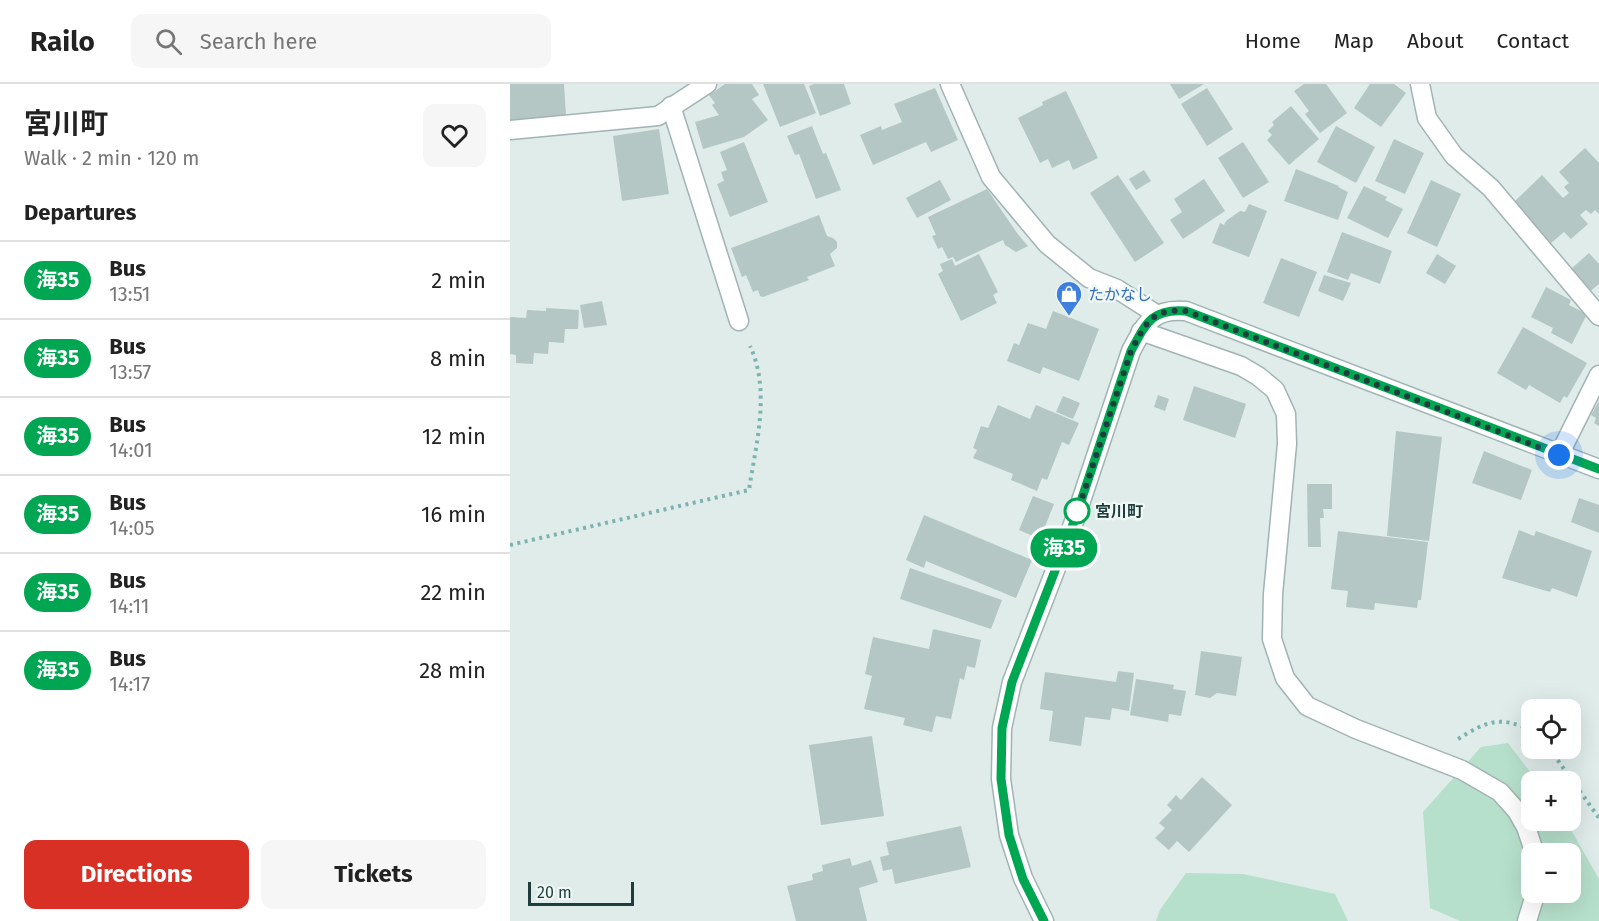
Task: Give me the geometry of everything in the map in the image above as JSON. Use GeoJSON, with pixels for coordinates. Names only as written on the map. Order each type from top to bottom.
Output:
{"type":"FeatureCollection","features":[{"type":"Feature","properties":{"kind":"street"},"geometry":{"type":"LineString","coordinates":[[510,130],[658,116],[707,84]]}},
{"type":"Feature","properties":{"kind":"street"},"geometry":{"type":"LineString","coordinates":[[950,84],[991,177],[1047,244],[1089,278],[1117,289],[1156,314]]}},
{"type":"Feature","properties":{"kind":"street"},"geometry":{"type":"LineString","coordinates":[[1420,84],[1427,118],[1454,156],[1491,188],[1599,315]]}},
{"type":"Feature","properties":{"kind":"street"},"geometry":{"type":"LineString","coordinates":[[671,106],[739,321]]}},
{"type":"Feature","properties":{"kind":"street"},"geometry":{"type":"LineString","coordinates":[[1044,921],[1023,879],[1009,835],[1001,779],[1002,728],[1012,682],[1075,519],[1131,351],[1141,331],[1156,314],[1171,310],[1186,311],[1599,469]]}},
{"type":"Feature","properties":{"kind":"street"},"geometry":{"type":"LineString","coordinates":[[1141,331],[1241,366],[1275,390],[1286,414],[1287,444],[1273,594],[1272,639],[1285,678],[1307,706],[1356,729],[1462,770],[1500,792],[1517,811],[1531,843]]}},
{"type":"Feature","properties":{"kind":"street"},"geometry":{"type":"LineString","coordinates":[[1559,455],[1599,375]]}},
{"type":"Feature","properties":{"kind":"street"},"geometry":{"type":"LineString","coordinates":[[1527,921],[1533,903]]}},
{"type":"Feature","properties":{"kind":"path"},"geometry":{"type":"LineString","coordinates":[[510,545],[749,490],[758,443],[761,387],[754,354],[739,321]]}},
{"type":"Feature","properties":{"kind":"path"},"geometry":{"type":"LineString","coordinates":[[1430,757],[1477,728],[1492,722],[1510,722],[1521,726]]}},
{"type":"Feature","properties":{"kind":"path"},"geometry":{"type":"LineString","coordinates":[[1557,759],[1599,818]]}},
{"type":"Feature","properties":{"kind":"green space"},"geometry":{"type":"Polygon","coordinates":[[[1508,743],[1529,771],[1521,771],[1521,831],[1572,831],[1579,843],[1521,843],[1521,903],[1581,903],[1581,847],[1599,879],[1599,921],[1460,921],[1430,908],[1423,812],[1481,747],[1508,743]]]}},
{"type":"Feature","properties":{"kind":"green space"},"geometry":{"type":"Polygon","coordinates":[[[1186,873],[1243,874],[1335,894],[1348,921],[1156,921],[1160,910],[1186,873]]]}},
{"type":"Feature","properties":{"kind":"building"},"geometry":{"type":"Polygon","coordinates":[[[510,84],[564,84],[566,116],[510,120],[510,84]]]}},
{"type":"Feature","properties":{"kind":"building"},"geometry":{"type":"Polygon","coordinates":[[[725,84],[752,84],[759,95],[752,99],[768,120],[744,137],[703,149],[695,122],[719,115],[709,95],[725,84]]]}},
{"type":"Feature","properties":{"kind":"building"},"geometry":{"type":"Polygon","coordinates":[[[763,84],[804,84],[816,113],[780,127],[763,84]]]}},
{"type":"Feature","properties":{"kind":"building"},"geometry":{"type":"Polygon","coordinates":[[[844,84],[851,104],[820,116],[809,86],[844,84]]]}},
{"type":"Feature","properties":{"kind":"building"},"geometry":{"type":"Polygon","coordinates":[[[1170,84],[1204,84],[1179,99],[1170,84]]]}},
{"type":"Feature","properties":{"kind":"building"},"geometry":{"type":"Polygon","coordinates":[[[1304,84],[1326,84],[1347,113],[1320,133],[1305,114],[1309,111],[1294,91],[1304,84]]]}},
{"type":"Feature","properties":{"kind":"building"},"geometry":{"type":"Polygon","coordinates":[[[1370,84],[1394,84],[1406,93],[1381,127],[1354,108],[1370,84]]]}},
{"type":"Feature","properties":{"kind":"building"},"geometry":{"type":"Polygon","coordinates":[[[935,88],[958,140],[931,152],[926,142],[873,165],[860,135],[881,126],[882,130],[902,122],[894,104],[935,88]]]}},
{"type":"Feature","properties":{"kind":"building"},"geometry":{"type":"Polygon","coordinates":[[[1207,88],[1233,129],[1207,146],[1181,104],[1207,88]]]}},
{"type":"Feature","properties":{"kind":"building"},"geometry":{"type":"Polygon","coordinates":[[[1066,91],[1098,158],[1073,170],[1069,160],[1052,168],[1048,159],[1040,163],[1018,118],[1043,105],[1042,102],[1066,91]]]}},
{"type":"Feature","properties":{"kind":"building"},"geometry":{"type":"Polygon","coordinates":[[[1291,106],[1319,139],[1289,165],[1267,140],[1272,135],[1268,131],[1274,125],[1272,122],[1291,106]]]}},
{"type":"Feature","properties":{"kind":"building"},"geometry":{"type":"Polygon","coordinates":[[[812,126],[841,190],[816,199],[799,154],[795,155],[787,136],[812,126]]]}},
{"type":"Feature","properties":{"kind":"building"},"geometry":{"type":"Polygon","coordinates":[[[1336,126],[1375,147],[1356,183],[1317,162],[1336,126]]]}},
{"type":"Feature","properties":{"kind":"building"},"geometry":{"type":"Polygon","coordinates":[[[659,129],[669,194],[622,201],[613,136],[659,129]]]}},
{"type":"Feature","properties":{"kind":"building"},"geometry":{"type":"Polygon","coordinates":[[[1394,139],[1424,153],[1405,194],[1375,181],[1394,139]]]}},
{"type":"Feature","properties":{"kind":"building"},"geometry":{"type":"Polygon","coordinates":[[[744,142],[768,202],[730,217],[717,184],[724,181],[721,172],[727,170],[720,152],[744,142]]]}},
{"type":"Feature","properties":{"kind":"building"},"geometry":{"type":"Polygon","coordinates":[[[1243,142],[1269,182],[1243,198],[1218,158],[1243,142]]]}},
{"type":"Feature","properties":{"kind":"building"},"geometry":{"type":"Polygon","coordinates":[[[1585,148],[1599,163],[1599,214],[1595,210],[1591,214],[1586,210],[1580,215],[1588,224],[1571,239],[1564,232],[1551,243],[1513,203],[1542,175],[1563,198],[1569,193],[1564,187],[1569,183],[1559,172],[1585,148]]]}},
{"type":"Feature","properties":{"kind":"building"},"geometry":{"type":"Polygon","coordinates":[[[1296,169],[1339,186],[1348,192],[1338,220],[1284,201],[1296,169]]]}},
{"type":"Feature","properties":{"kind":"building"},"geometry":{"type":"Polygon","coordinates":[[[1144,170],[1151,181],[1136,190],[1129,179],[1144,170]]]}},
{"type":"Feature","properties":{"kind":"building"},"geometry":{"type":"Polygon","coordinates":[[[1118,175],[1164,243],[1135,262],[1090,193],[1118,175]]]}},
{"type":"Feature","properties":{"kind":"building"},"geometry":{"type":"Polygon","coordinates":[[[1204,179],[1225,211],[1183,239],[1170,220],[1182,212],[1174,199],[1204,179]]]}},
{"type":"Feature","properties":{"kind":"building"},"geometry":{"type":"Polygon","coordinates":[[[940,180],[951,200],[917,218],[906,198],[940,180]]]}},
{"type":"Feature","properties":{"kind":"building"},"geometry":{"type":"Polygon","coordinates":[[[1431,180],[1461,194],[1437,247],[1407,233],[1431,180]]]}},
{"type":"Feature","properties":{"kind":"building"},"geometry":{"type":"Polygon","coordinates":[[[1364,186],[1387,197],[1385,200],[1403,209],[1388,238],[1347,218],[1364,186]]]}},
{"type":"Feature","properties":{"kind":"building"},"geometry":{"type":"Polygon","coordinates":[[[987,189],[1028,246],[1016,252],[1005,245],[1003,240],[956,262],[953,257],[948,259],[942,247],[938,249],[932,236],[936,235],[928,217],[987,189]]]}},
{"type":"Feature","properties":{"kind":"building"},"geometry":{"type":"Polygon","coordinates":[[[1249,204],[1267,211],[1249,257],[1212,243],[1220,223],[1224,225],[1240,211],[1245,212],[1249,204]]]}},
{"type":"Feature","properties":{"kind":"building"},"geometry":{"type":"Polygon","coordinates":[[[819,215],[827,236],[837,242],[837,248],[830,254],[835,266],[807,277],[809,280],[763,297],[760,296],[758,290],[753,292],[746,275],[742,277],[731,248],[819,215]]]}},
{"type":"Feature","properties":{"kind":"building"},"geometry":{"type":"Polygon","coordinates":[[[1342,232],[1392,251],[1380,284],[1351,273],[1348,280],[1327,272],[1342,232]]]}},
{"type":"Feature","properties":{"kind":"building"},"geometry":{"type":"Polygon","coordinates":[[[1589,253],[1599,264],[1599,284],[1588,293],[1569,271],[1589,253]]]}},
{"type":"Feature","properties":{"kind":"building"},"geometry":{"type":"Polygon","coordinates":[[[979,254],[998,292],[993,295],[997,303],[961,321],[938,274],[943,271],[940,264],[952,259],[955,266],[979,254]]]}},
{"type":"Feature","properties":{"kind":"building"},"geometry":{"type":"Polygon","coordinates":[[[1437,254],[1456,266],[1445,284],[1426,273],[1437,254]]]}},
{"type":"Feature","properties":{"kind":"building"},"geometry":{"type":"Polygon","coordinates":[[[1281,258],[1317,272],[1299,317],[1263,303],[1281,258]]]}},
{"type":"Feature","properties":{"kind":"building"},"geometry":{"type":"Polygon","coordinates":[[[1324,275],[1351,283],[1343,301],[1318,291],[1324,275]]]}},
{"type":"Feature","properties":{"kind":"building"},"geometry":{"type":"Polygon","coordinates":[[[1546,287],[1571,300],[1569,305],[1587,314],[1572,344],[1551,333],[1553,328],[1531,317],[1546,287]]]}},
{"type":"Feature","properties":{"kind":"building"},"geometry":{"type":"Polygon","coordinates":[[[602,301],[607,325],[584,328],[580,305],[602,301]]]}},
{"type":"Feature","properties":{"kind":"building"},"geometry":{"type":"Polygon","coordinates":[[[546,308],[579,310],[578,329],[565,329],[564,343],[549,342],[548,354],[534,353],[533,364],[516,363],[516,355],[510,354],[510,317],[526,318],[527,310],[546,311],[546,308]]]}},
{"type":"Feature","properties":{"kind":"building"},"geometry":{"type":"Polygon","coordinates":[[[1053,311],[1099,329],[1079,381],[1043,367],[1040,374],[1007,361],[1014,343],[1019,345],[1028,323],[1046,329],[1053,311]]]}},
{"type":"Feature","properties":{"kind":"building"},"geometry":{"type":"Polygon","coordinates":[[[1523,327],[1587,363],[1567,398],[1564,396],[1560,403],[1529,385],[1526,390],[1497,373],[1523,327]]]}},
{"type":"Feature","properties":{"kind":"building"},"geometry":{"type":"Polygon","coordinates":[[[1194,386],[1246,404],[1235,438],[1183,420],[1194,386]]]}},
{"type":"Feature","properties":{"kind":"building"},"geometry":{"type":"Polygon","coordinates":[[[1158,395],[1169,399],[1165,411],[1154,407],[1158,395]]]}},
{"type":"Feature","properties":{"kind":"building"},"geometry":{"type":"Polygon","coordinates":[[[1063,396],[1080,403],[1073,419],[1056,412],[1063,396]]]}},
{"type":"Feature","properties":{"kind":"building"},"geometry":{"type":"Polygon","coordinates":[[[1599,401],[1599,426],[1594,423],[1596,418],[1591,415],[1599,401]]]}},
{"type":"Feature","properties":{"kind":"building"},"geometry":{"type":"Polygon","coordinates":[[[998,405],[1030,419],[1036,405],[1079,423],[1069,445],[1062,442],[1047,480],[1042,478],[1037,491],[1011,480],[1013,474],[973,458],[977,450],[973,448],[981,426],[988,428],[998,405]]]}},
{"type":"Feature","properties":{"kind":"building"},"geometry":{"type":"Polygon","coordinates":[[[1396,431],[1442,437],[1429,541],[1387,536],[1396,431]]]}},
{"type":"Feature","properties":{"kind":"building"},"geometry":{"type":"Polygon","coordinates":[[[1484,451],[1532,470],[1521,500],[1472,483],[1484,451]]]}},
{"type":"Feature","properties":{"kind":"building"},"geometry":{"type":"Polygon","coordinates":[[[1307,484],[1332,484],[1332,509],[1323,509],[1324,518],[1320,518],[1321,547],[1308,547],[1307,484]]]}},
{"type":"Feature","properties":{"kind":"building"},"geometry":{"type":"Polygon","coordinates":[[[1033,496],[1054,504],[1040,539],[1019,530],[1033,496]]]}},
{"type":"Feature","properties":{"kind":"building"},"geometry":{"type":"Polygon","coordinates":[[[1579,498],[1599,505],[1599,533],[1571,522],[1579,498]]]}},
{"type":"Feature","properties":{"kind":"building"},"geometry":{"type":"Polygon","coordinates":[[[924,515],[1032,560],[1016,598],[926,561],[924,568],[906,560],[924,515]]]}},
{"type":"Feature","properties":{"kind":"building"},"geometry":{"type":"Polygon","coordinates":[[[1519,530],[1534,536],[1536,531],[1592,551],[1577,597],[1552,588],[1550,592],[1502,578],[1519,530]]]}},
{"type":"Feature","properties":{"kind":"building"},"geometry":{"type":"Polygon","coordinates":[[[1338,531],[1428,542],[1421,600],[1418,600],[1417,608],[1375,603],[1374,610],[1346,607],[1348,591],[1331,589],[1338,531]]]}},
{"type":"Feature","properties":{"kind":"building"},"geometry":{"type":"Polygon","coordinates":[[[910,568],[1002,600],[991,629],[900,599],[910,568]]]}},
{"type":"Feature","properties":{"kind":"building"},"geometry":{"type":"Polygon","coordinates":[[[933,629],[981,640],[975,668],[967,666],[964,680],[960,678],[951,719],[936,716],[932,732],[903,725],[905,718],[864,709],[872,676],[865,674],[873,637],[929,649],[933,629]]]}},
{"type":"Feature","properties":{"kind":"building"},"geometry":{"type":"Polygon","coordinates":[[[1201,651],[1242,657],[1236,696],[1217,693],[1210,698],[1195,695],[1201,651]]]}},
{"type":"Feature","properties":{"kind":"building"},"geometry":{"type":"Polygon","coordinates":[[[1118,671],[1134,673],[1129,711],[1112,708],[1110,720],[1085,717],[1081,746],[1049,741],[1053,711],[1040,709],[1045,672],[1116,682],[1118,671]]]}},
{"type":"Feature","properties":{"kind":"building"},"geometry":{"type":"Polygon","coordinates":[[[1136,679],[1174,685],[1173,689],[1186,691],[1181,716],[1169,714],[1168,722],[1130,715],[1136,679]]]}},
{"type":"Feature","properties":{"kind":"building"},"geometry":{"type":"Polygon","coordinates":[[[872,736],[884,816],[821,825],[809,745],[872,736]]]}},
{"type":"Feature","properties":{"kind":"building"},"geometry":{"type":"Polygon","coordinates":[[[1202,777],[1232,805],[1189,852],[1177,841],[1169,850],[1155,838],[1165,828],[1159,823],[1172,810],[1167,805],[1176,795],[1181,800],[1202,777]]]}},
{"type":"Feature","properties":{"kind":"building"},"geometry":{"type":"Polygon","coordinates":[[[961,826],[971,867],[895,884],[892,869],[883,871],[880,857],[889,855],[886,842],[961,826]]]}},
{"type":"Feature","properties":{"kind":"building"},"geometry":{"type":"Polygon","coordinates":[[[850,858],[852,866],[871,860],[878,882],[859,888],[867,921],[796,921],[787,886],[813,880],[812,874],[823,871],[822,865],[850,858]]]}},
{"type":"Feature","properties":{"kind":"bus line","name":"海35"},"geometry":{"type":"LineString","coordinates":[[1044,921],[1023,879],[1009,835],[1001,779],[1002,728],[1012,682],[1075,519],[1131,351],[1141,331],[1156,314],[1171,310],[1186,311],[1599,469]]}},
{"type":"Feature","properties":{"kind":"place","name":"たかなし"},"geometry":{"type":"Point","coordinates":[1069,317]}},
{"type":"Feature","properties":{"kind":"place","name":"宮川町"},"geometry":{"type":"Point","coordinates":[1077,511]}},
{"type":"Feature","properties":{"kind":"route"},"geometry":{"type":"LineString","coordinates":[[1077,511],[1075,519],[1131,351],[1141,331],[1156,314],[1171,310],[1186,311],[1559,455]]}}]}
